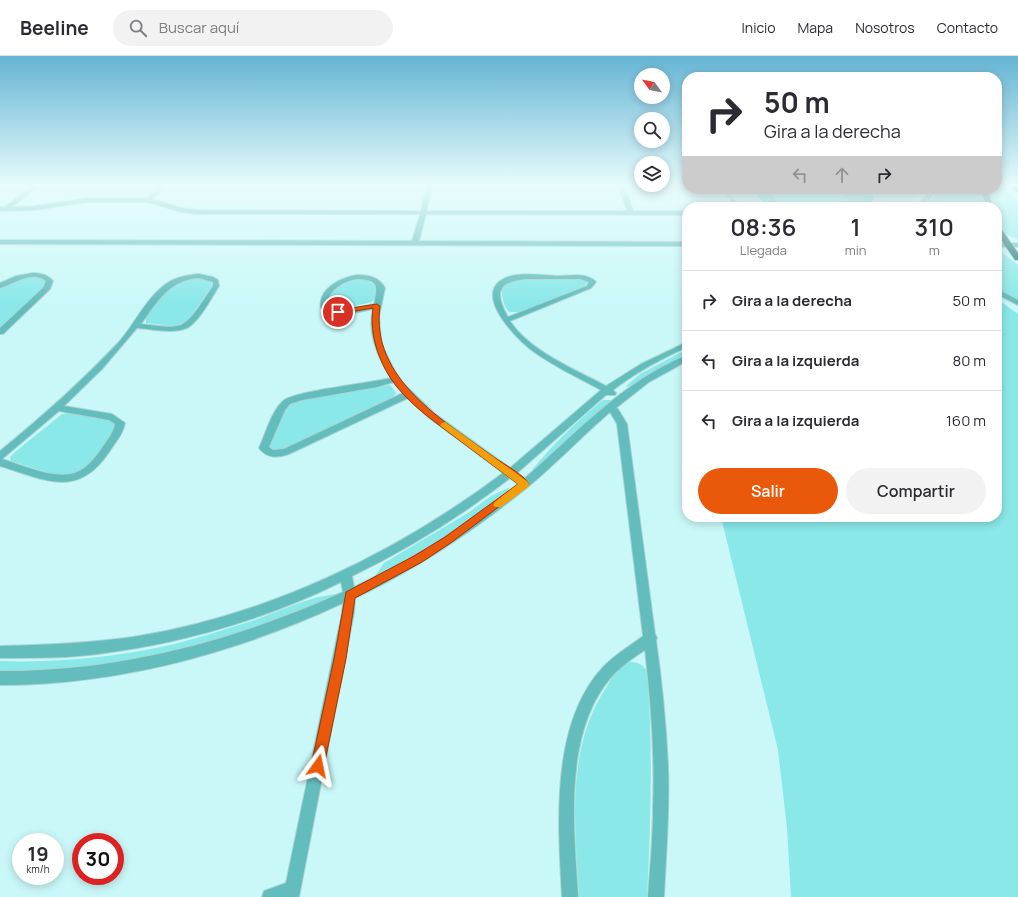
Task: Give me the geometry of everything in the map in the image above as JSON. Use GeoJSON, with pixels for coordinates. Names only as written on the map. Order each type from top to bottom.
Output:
{"type":"FeatureCollection","features":[{"type":"Feature","properties":{"kind":"highway"},"geometry":{"type":"LineString","coordinates":[[1002,236],[1018,258]]}},
{"type":"Feature","properties":{"kind":"street"},"geometry":{"type":"LineString","coordinates":[[415,243],[420,225]]}},
{"type":"Feature","properties":{"kind":"street"},"geometry":{"type":"LineString","coordinates":[[0,242],[682,244]]}},
{"type":"Feature","properties":{"kind":"street"},"geometry":{"type":"LineString","coordinates":[[1002,245],[1018,246]]}},
{"type":"Feature","properties":{"kind":"street"},"geometry":{"type":"LineString","coordinates":[[0,286],[26,276],[42,276],[50,281],[49,286],[0,332]]}},
{"type":"Feature","properties":{"kind":"street"},"geometry":{"type":"LineString","coordinates":[[0,456],[58,408],[92,374],[136,326],[164,289],[174,282],[185,278],[200,277],[210,278],[216,281],[216,286],[190,323],[176,328],[136,326]]}},
{"type":"Feature","properties":{"kind":"street"},"geometry":{"type":"LineString","coordinates":[[377,306],[332,312],[325,308],[324,302],[330,289],[335,284],[346,279],[363,277],[374,280],[380,285],[380,291],[377,306],[375,316],[377,343],[396,379],[408,394],[431,415],[525,484]]}},
{"type":"Feature","properties":{"kind":"street"},"geometry":{"type":"LineString","coordinates":[[506,320],[589,287],[593,282],[589,279],[518,278],[504,280],[499,286],[497,293],[502,313],[506,320],[517,334],[531,346],[621,398]]}},
{"type":"Feature","properties":{"kind":"street"},"geometry":{"type":"LineString","coordinates":[[1002,294],[1018,304]]}},
{"type":"Feature","properties":{"kind":"street"},"geometry":{"type":"LineString","coordinates":[[0,652],[44,652],[92,649],[134,643],[263,610],[313,590],[406,544],[436,526],[510,474],[608,390],[640,368],[682,347]]}},
{"type":"Feature","properties":{"kind":"street"},"geometry":{"type":"LineString","coordinates":[[0,678],[82,674],[128,668],[265,631],[319,610],[349,596],[418,559],[449,540],[525,484],[621,398],[653,376],[682,361]]}},
{"type":"Feature","properties":{"kind":"street"},"geometry":{"type":"LineString","coordinates":[[396,379],[377,384],[300,397],[288,402],[281,409],[264,448],[269,453],[273,454],[286,452],[408,394]]}},
{"type":"Feature","properties":{"kind":"street"},"geometry":{"type":"LineString","coordinates":[[0,462],[40,474],[65,478],[78,477],[90,469],[119,429],[120,423],[112,418],[58,408]]}},
{"type":"Feature","properties":{"kind":"street"},"geometry":{"type":"LineString","coordinates":[[609,408],[615,411],[622,424],[651,638],[657,694],[661,766],[661,810],[656,897]]}},
{"type":"Feature","properties":{"kind":"street"},"geometry":{"type":"LineString","coordinates":[[270,897],[292,893],[348,613],[349,596],[346,575]]}},
{"type":"Feature","properties":{"kind":"street"},"geometry":{"type":"LineString","coordinates":[[570,897],[566,814],[573,745],[580,722],[589,700],[603,676],[617,662],[651,638]]}},
{"type":"Feature","properties":{"kind":"shaded area"},"geometry":{"type":"Polygon","coordinates":[[[1002,225],[1018,225],[1018,239],[1012,237],[1003,231],[1002,225]]]}},
{"type":"Feature","properties":{"kind":"shaded area"},"geometry":{"type":"Polygon","coordinates":[[[1002,253],[1018,265],[1018,300],[1002,292],[1002,253]]]}},
{"type":"Feature","properties":{"kind":"shaded area"},"geometry":{"type":"Polygon","coordinates":[[[33,277],[45,280],[47,282],[46,287],[0,329],[0,288],[23,278],[33,277]]]}},
{"type":"Feature","properties":{"kind":"shaded area"},"geometry":{"type":"Polygon","coordinates":[[[193,278],[202,278],[211,281],[212,286],[187,322],[175,326],[146,323],[146,318],[165,293],[177,284],[193,278]]]}},
{"type":"Feature","properties":{"kind":"shaded area"},"geometry":{"type":"Polygon","coordinates":[[[355,279],[366,280],[376,286],[376,295],[372,302],[341,309],[329,307],[330,298],[335,288],[340,284],[355,279]]]}},
{"type":"Feature","properties":{"kind":"shaded area"},"geometry":{"type":"Polygon","coordinates":[[[517,280],[581,280],[586,281],[587,283],[585,286],[521,312],[509,312],[505,307],[503,300],[502,285],[517,280]]]}},
{"type":"Feature","properties":{"kind":"shaded area"},"geometry":{"type":"Polygon","coordinates":[[[1002,303],[1018,314],[1018,897],[791,897],[787,828],[778,750],[722,522],[1002,522],[1002,303]]]}},
{"type":"Feature","properties":{"kind":"shaded area"},"geometry":{"type":"Polygon","coordinates":[[[682,352],[682,356],[630,386],[625,387],[640,374],[682,352]]]}},
{"type":"Feature","properties":{"kind":"shaded area"},"geometry":{"type":"Polygon","coordinates":[[[390,385],[396,393],[394,396],[342,424],[287,449],[278,451],[272,450],[269,446],[283,414],[287,408],[298,400],[390,385]]]}},
{"type":"Feature","properties":{"kind":"shaded area"},"geometry":{"type":"Polygon","coordinates":[[[603,400],[612,400],[539,467],[532,470],[566,433],[603,400]]]}},
{"type":"Feature","properties":{"kind":"shaded area"},"geometry":{"type":"Polygon","coordinates":[[[68,413],[110,421],[116,425],[100,453],[86,470],[74,475],[56,474],[11,461],[10,457],[15,452],[62,414],[68,413]]]}},
{"type":"Feature","properties":{"kind":"shaded area"},"geometry":{"type":"Polygon","coordinates":[[[510,487],[505,495],[458,527],[425,548],[375,576],[384,563],[468,513],[491,496],[510,487]]]}},
{"type":"Feature","properties":{"kind":"shaded area"},"geometry":{"type":"Polygon","coordinates":[[[337,594],[312,608],[234,634],[168,651],[102,664],[69,668],[0,671],[0,661],[66,660],[110,656],[175,644],[254,620],[301,602],[337,594]]]}},
{"type":"Feature","properties":{"kind":"shaded area"},"geometry":{"type":"Polygon","coordinates":[[[629,662],[640,664],[647,671],[651,784],[647,897],[579,897],[575,816],[576,788],[584,736],[594,710],[607,686],[616,672],[629,662]]]}},
{"type":"Feature","properties":{"kind":"slow traffic"},"geometry":{"type":"LineString","coordinates":[[445,425],[525,484],[498,505]]}},
{"type":"Feature","properties":{"kind":"route"},"geometry":{"type":"LineString","coordinates":[[318,766],[340,659],[348,613],[349,596],[367,588],[449,540],[525,484],[431,415],[400,385],[390,370],[377,343],[375,316],[377,306],[338,312]]}}]}
